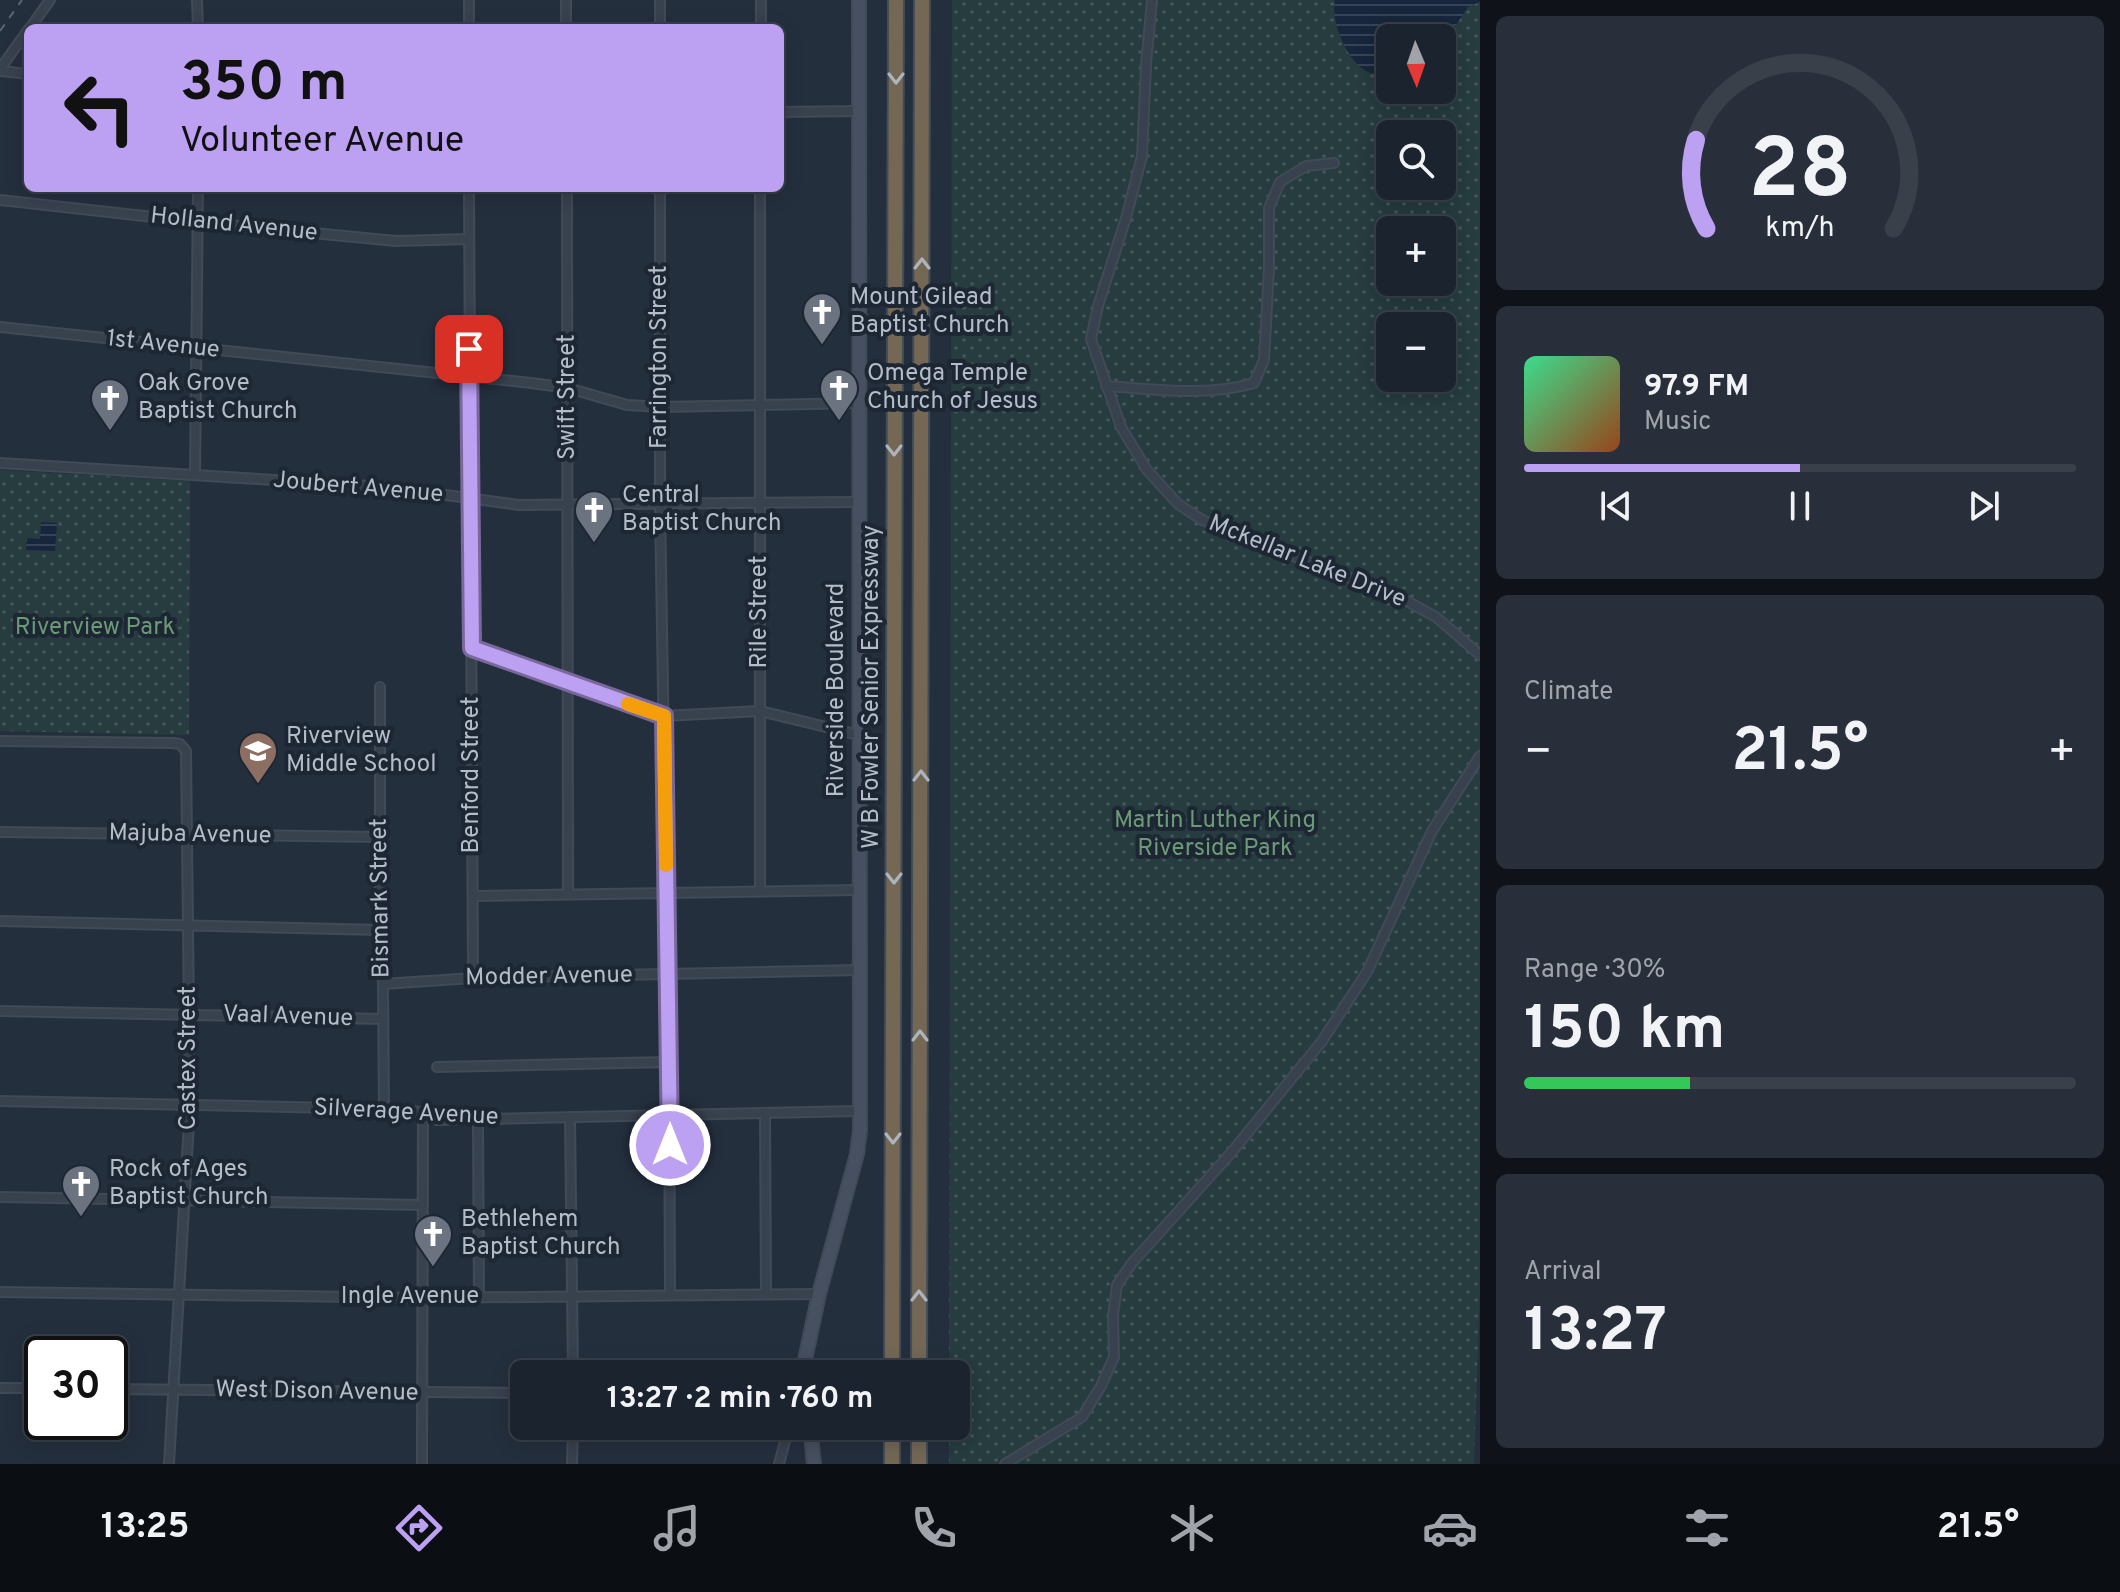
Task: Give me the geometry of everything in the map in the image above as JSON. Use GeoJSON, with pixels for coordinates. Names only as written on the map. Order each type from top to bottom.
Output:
{"type":"FeatureCollection","features":[{"type":"Feature","properties":{"kind":"highway","name":"W B Fowler Senior Expressway"},"geometry":{"type":"LineString","coordinates":[[892,1360],[896,0]]}},
{"type":"Feature","properties":{"kind":"highway","name":"W B Fowler Senior Expressway"},"geometry":{"type":"LineString","coordinates":[[919,1360],[922,0]]}},
{"type":"Feature","properties":{"kind":"highway"},"geometry":{"type":"LineString","coordinates":[[892,1440],[892,1464]]}},
{"type":"Feature","properties":{"kind":"highway"},"geometry":{"type":"LineString","coordinates":[[919,1440],[919,1464]]}},
{"type":"Feature","properties":{"kind":"street"},"geometry":{"type":"LineString","coordinates":[[33,24],[50,0]]}},
{"type":"Feature","properties":{"kind":"street"},"geometry":{"type":"LineString","coordinates":[[197,0],[198,24]]}},
{"type":"Feature","properties":{"kind":"street"},"geometry":{"type":"LineString","coordinates":[[469,0],[469,24]]}},
{"type":"Feature","properties":{"kind":"street"},"geometry":{"type":"LineString","coordinates":[[566,0],[566,24]]}},
{"type":"Feature","properties":{"kind":"street"},"geometry":{"type":"LineString","coordinates":[[660,0],[660,24]]}},
{"type":"Feature","properties":{"kind":"street"},"geometry":{"type":"LineString","coordinates":[[761,0],[761,24]]}},
{"type":"Feature","properties":{"kind":"street","name":"Riverside Boulevard"},"geometry":{"type":"LineString","coordinates":[[805,1360],[819,1294],[857,1154],[860,1111],[859,0]]}},
{"type":"Feature","properties":{"kind":"street","name":"Mckellar Lake Drive"},"geometry":{"type":"LineString","coordinates":[[1152,0],[1142,156],[1091,339],[1121,427],[1147,470],[1178,504],[1202,520],[1405,600],[1436,617],[1479,651]]}},
{"type":"Feature","properties":{"kind":"street"},"geometry":{"type":"LineString","coordinates":[[24,36],[0,70],[24,73]]}},
{"type":"Feature","properties":{"kind":"street"},"geometry":{"type":"LineString","coordinates":[[784,112],[858,111]]}},
{"type":"Feature","properties":{"kind":"street"},"geometry":{"type":"LineString","coordinates":[[1106,386],[1183,391],[1234,389],[1254,383],[1264,360],[1269,208],[1280,182],[1306,166],[1334,163]]}},
{"type":"Feature","properties":{"kind":"street"},"geometry":{"type":"LineString","coordinates":[[195,475],[198,192]]}},
{"type":"Feature","properties":{"kind":"street","name":"Benford Street"},"geometry":{"type":"LineString","coordinates":[[469,192],[473,978]]}},
{"type":"Feature","properties":{"kind":"street","name":"Swift Street"},"geometry":{"type":"LineString","coordinates":[[567,192],[568,894]]}},
{"type":"Feature","properties":{"kind":"street","name":"Farrington Street"},"geometry":{"type":"LineString","coordinates":[[660,192],[660,505],[670,1295]]}},
{"type":"Feature","properties":{"kind":"street","name":"Rile Street"},"geometry":{"type":"LineString","coordinates":[[760,192],[760,891]]}},
{"type":"Feature","properties":{"kind":"street","name":"Holland Avenue"},"geometry":{"type":"LineString","coordinates":[[0,200],[396,241],[469,239]]}},
{"type":"Feature","properties":{"kind":"street","name":"1st Avenue"},"geometry":{"type":"LineString","coordinates":[[0,327],[568,388],[627,405],[859,403]]}},
{"type":"Feature","properties":{"kind":"street","name":"Joubert Avenue"},"geometry":{"type":"LineString","coordinates":[[0,463],[387,487],[519,505],[859,502]]}},
{"type":"Feature","properties":{"kind":"street"},"geometry":{"type":"LineString","coordinates":[[472,648],[664,716],[760,711],[859,735]]}},
{"type":"Feature","properties":{"kind":"street","name":"Bismark Street"},"geometry":{"type":"LineString","coordinates":[[380,687],[379,837],[384,1109]]}},
{"type":"Feature","properties":{"kind":"street","name":"Castex Street"},"geometry":{"type":"LineString","coordinates":[[0,741],[173,743],[185,748],[190,1105],[169,1464]]}},
{"type":"Feature","properties":{"kind":"street"},"geometry":{"type":"LineString","coordinates":[[1005,1464],[1082,1417],[1114,1357],[1113,1315],[1117,1285],[1132,1263],[1231,1153],[1322,1041],[1367,972],[1432,831],[1480,756]]}},
{"type":"Feature","properties":{"kind":"street","name":"Majuba Avenue"},"geometry":{"type":"LineString","coordinates":[[0,832],[379,837]]}},
{"type":"Feature","properties":{"kind":"street"},"geometry":{"type":"LineString","coordinates":[[473,896],[858,890]]}},
{"type":"Feature","properties":{"kind":"street"},"geometry":{"type":"LineString","coordinates":[[0,921],[380,930]]}},
{"type":"Feature","properties":{"kind":"street","name":"Modder Avenue"},"geometry":{"type":"LineString","coordinates":[[383,984],[473,978],[859,970]]}},
{"type":"Feature","properties":{"kind":"street","name":"Vaal Avenue"},"geometry":{"type":"LineString","coordinates":[[0,1011],[383,1019]]}},
{"type":"Feature","properties":{"kind":"street"},"geometry":{"type":"LineString","coordinates":[[437,1067],[669,1062]]}},
{"type":"Feature","properties":{"kind":"street","name":"Silverage Avenue"},"geometry":{"type":"LineString","coordinates":[[0,1101],[384,1109],[423,1112],[437,1120],[860,1111]]}},
{"type":"Feature","properties":{"kind":"street"},"geometry":{"type":"LineString","coordinates":[[422,1464],[423,1112]]}},
{"type":"Feature","properties":{"kind":"street"},"geometry":{"type":"LineString","coordinates":[[765,1113],[766,1294]]}},
{"type":"Feature","properties":{"kind":"street"},"geometry":{"type":"LineString","coordinates":[[570,1117],[573,1360]]}},
{"type":"Feature","properties":{"kind":"street"},"geometry":{"type":"LineString","coordinates":[[478,1119],[479,1297]]}},
{"type":"Feature","properties":{"kind":"street"},"geometry":{"type":"LineString","coordinates":[[0,1197],[422,1205]]}},
{"type":"Feature","properties":{"kind":"street","name":"Ingle Avenue"},"geometry":{"type":"LineString","coordinates":[[0,1292],[423,1298],[819,1294]]}},
{"type":"Feature","properties":{"kind":"street"},"geometry":{"type":"LineString","coordinates":[[0,1388],[24,1388]]}},
{"type":"Feature","properties":{"kind":"street","name":"West Dison Avenue"},"geometry":{"type":"LineString","coordinates":[[128,1389],[510,1393]]}},
{"type":"Feature","properties":{"kind":"street"},"geometry":{"type":"LineString","coordinates":[[572,1464],[573,1440]]}},
{"type":"Feature","properties":{"kind":"street"},"geometry":{"type":"LineString","coordinates":[[779,1464],[785,1440]]}},
{"type":"Feature","properties":{"kind":"street"},"geometry":{"type":"LineString","coordinates":[[811,1440],[814,1464]]}},
{"type":"Feature","properties":{"kind":"green space","name":"Martin Luther King Riverside Park"},"geometry":{"type":"Polygon","coordinates":[[[952,0],[1480,0],[1480,1291],[1474,1464],[949,1464],[949,1440],[970,1440],[970,1360],[949,1360],[952,0]]]}},
{"type":"Feature","properties":{"kind":"green space","name":"Riverview Park"},"geometry":{"type":"Polygon","coordinates":[[[0,470],[190,481],[189,735],[0,731],[0,470]]]}},
{"type":"Feature","properties":{"kind":"water"},"geometry":{"type":"Polygon","coordinates":[[[1335,0],[1480,0],[1468,7],[1456,25],[1376,24],[1375,74],[1362,68],[1348,52],[1338,30],[1335,0]]]}},
{"type":"Feature","properties":{"kind":"water"},"geometry":{"type":"Polygon","coordinates":[[[41,522],[57,523],[55,551],[26,550],[27,538],[40,539],[41,522]]]}},
{"type":"Feature","properties":{"kind":"railway"},"geometry":{"type":"LineString","coordinates":[[0,31],[22,0]]}},
{"type":"Feature","properties":{"kind":"slow traffic"},"geometry":{"type":"LineString","coordinates":[[628,704],[664,716],[666,865]]}},
{"type":"Feature","properties":{"kind":"place","name":"Mount Gilead Baptist Church"},"geometry":{"type":"Point","coordinates":[822,346]}},
{"type":"Feature","properties":{"kind":"place","name":"Omega Temple Church of Jesus"},"geometry":{"type":"Point","coordinates":[839,422]}},
{"type":"Feature","properties":{"kind":"place","name":"Oak Grove Baptist Church"},"geometry":{"type":"Point","coordinates":[110,432]}},
{"type":"Feature","properties":{"kind":"place","name":"Central Baptist Church"},"geometry":{"type":"Point","coordinates":[594,544]}},
{"type":"Feature","properties":{"kind":"place","name":"Riverview Middle School"},"geometry":{"type":"Point","coordinates":[258,785]}},
{"type":"Feature","properties":{"kind":"place","name":"Rock of Ages Baptist Church"},"geometry":{"type":"Point","coordinates":[81,1218]}},
{"type":"Feature","properties":{"kind":"place","name":"Bethlehem Baptist Church"},"geometry":{"type":"Point","coordinates":[433,1268]}},
{"type":"Feature","properties":{"kind":"route"},"geometry":{"type":"LineString","coordinates":[[469,349],[472,648],[664,716],[670,1145]]}}]}
